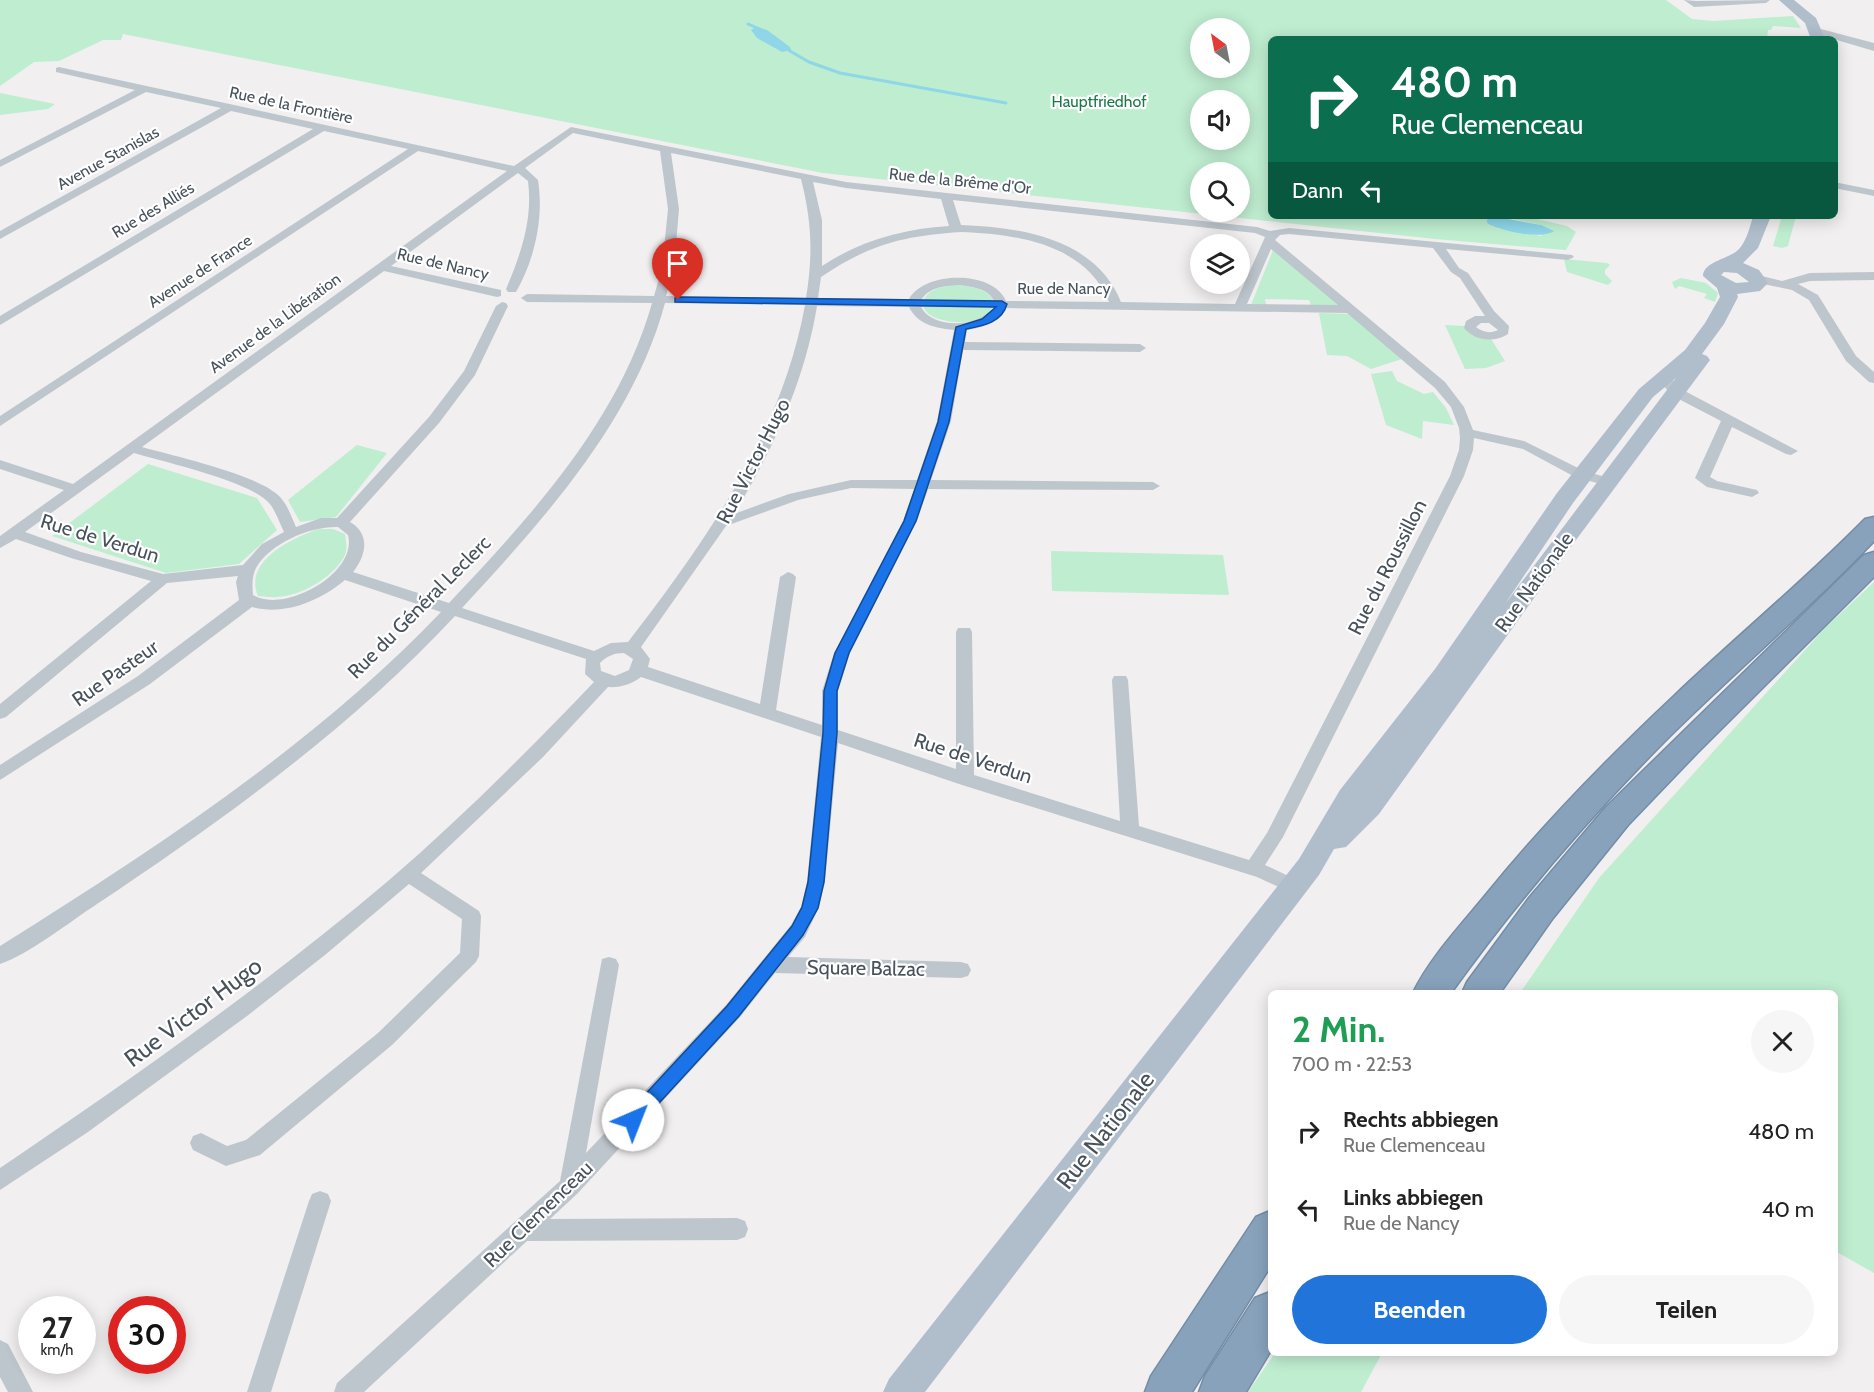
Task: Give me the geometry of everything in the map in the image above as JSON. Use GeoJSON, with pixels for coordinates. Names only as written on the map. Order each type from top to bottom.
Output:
{"type":"FeatureCollection","features":[{"type":"Feature","properties":{"kind":"highway"},"geometry":{"type":"LineString","coordinates":[[1433,990],[1508,891],[1589,798],[1659,728],[1874,525]]}},
{"type":"Feature","properties":{"kind":"highway"},"geometry":{"type":"LineString","coordinates":[[1482,990],[1541,908],[1617,816],[1686,745],[1874,561]]}},
{"type":"Feature","properties":{"kind":"highway"},"geometry":{"type":"LineString","coordinates":[[1167,1392],[1268,1234]]}},
{"type":"Feature","properties":{"kind":"highway"},"geometry":{"type":"LineString","coordinates":[[1221,1392],[1268,1316]]}},
{"type":"Feature","properties":{"kind":"main road"},"geometry":{"type":"LineString","coordinates":[[1786,0],[1809,18],[1817,35]]}},
{"type":"Feature","properties":{"kind":"main road"},"geometry":{"type":"LineString","coordinates":[[1754,281],[1723,276],[1733,263],[1753,245],[1761,219]]}},
{"type":"Feature","properties":{"kind":"main road","name":"Rue Nationale"},"geometry":{"type":"LineString","coordinates":[[902,1392],[1301,877],[1350,797],[1593,475],[1670,384],[1730,322],[1754,281],[1752,263],[1765,248],[1774,219]]}},
{"type":"Feature","properties":{"kind":"main road","name":"Rue Nationale"},"geometry":{"type":"LineString","coordinates":[[1670,384],[1720,315],[1729,297],[1723,276]]}},
{"type":"Feature","properties":{"kind":"street"},"geometry":{"type":"LineString","coordinates":[[1688,0],[1694,4],[1766,0]]}},
{"type":"Feature","properties":{"kind":"street"},"geometry":{"type":"LineString","coordinates":[[1838,39],[1874,47]]}},
{"type":"Feature","properties":{"kind":"street","name":"Rue de la Frontière"},"geometry":{"type":"LineString","coordinates":[[59,70],[517,169]]}},
{"type":"Feature","properties":{"kind":"street"},"geometry":{"type":"LineString","coordinates":[[0,164],[144,89]]}},
{"type":"Feature","properties":{"kind":"street","name":"Avenue Stanislas"},"geometry":{"type":"LineString","coordinates":[[0,236],[230,107]]}},
{"type":"Feature","properties":{"kind":"street","name":"Rue des Alliés"},"geometry":{"type":"LineString","coordinates":[[0,321],[323,127]]}},
{"type":"Feature","properties":{"kind":"street","name":"Rue de la Brême d'Or"},"geometry":{"type":"LineString","coordinates":[[571,130],[852,185],[1257,230],[1270,239]]}},
{"type":"Feature","properties":{"kind":"street","name":"Avenue de la Libération"},"geometry":{"type":"LineString","coordinates":[[0,543],[571,130]]}},
{"type":"Feature","properties":{"kind":"street","name":"Avenue de France"},"geometry":{"type":"LineString","coordinates":[[0,422],[418,147]]}},
{"type":"Feature","properties":{"kind":"street","name":"Rue du Général Leclerc"},"geometry":{"type":"LineString","coordinates":[[0,956],[75,909],[222,807],[355,701],[405,657],[452,610],[531,522],[589,447],[625,387],[641,354],[660,300],[669,257],[674,193],[664,150]]}},
{"type":"Feature","properties":{"kind":"street"},"geometry":{"type":"LineString","coordinates":[[341,523],[414,443],[470,372],[499,300],[512,289],[520,269],[535,205],[533,180],[529,175],[517,169]]}},
{"type":"Feature","properties":{"kind":"street","name":"Rue Victor Hugo"},"geometry":{"type":"LineString","coordinates":[[631,649],[684,580],[722,523],[757,463],[786,398],[802,352],[815,276],[817,226],[806,177]]}},
{"type":"Feature","properties":{"kind":"street"},"geometry":{"type":"LineString","coordinates":[[1838,186],[1874,193]]}},
{"type":"Feature","properties":{"kind":"street"},"geometry":{"type":"LineString","coordinates":[[946,196],[956,229]]}},
{"type":"Feature","properties":{"kind":"street"},"geometry":{"type":"LineString","coordinates":[[815,276],[868,245],[901,235],[956,229],[1000,231],[1062,248],[1078,257],[1098,273],[1108,285],[1116,305]]}},
{"type":"Feature","properties":{"kind":"street"},"geometry":{"type":"LineString","coordinates":[[1351,309],[1240,307],[1270,239],[1277,232],[1289,231],[1568,257]]}},
{"type":"Feature","properties":{"kind":"street","name":"Rue du Roussillon"},"geometry":{"type":"LineString","coordinates":[[1253,869],[1274,837],[1457,476],[1466,457],[1468,433],[1465,418],[1456,402],[1440,385],[1270,239]]}},
{"type":"Feature","properties":{"kind":"street"},"geometry":{"type":"LineString","coordinates":[[1437,245],[1504,329],[1502,333],[1485,336],[1470,328],[1470,324],[1480,314],[1454,276],[1455,270]]}},
{"type":"Feature","properties":{"kind":"street","name":"Rue de Nancy"},"geometry":{"type":"LineString","coordinates":[[382,267],[499,300]]}},
{"type":"Feature","properties":{"kind":"street"},"geometry":{"type":"LineString","coordinates":[[1754,281],[1788,284],[1810,277],[1874,276]]}},
{"type":"Feature","properties":{"kind":"street"},"geometry":{"type":"LineString","coordinates":[[959,281],[984,285],[1000,297],[1002,304],[1000,311],[986,322],[961,327],[937,324],[927,320],[919,315],[914,302],[923,289],[946,282],[959,281]]}},
{"type":"Feature","properties":{"kind":"street"},"geometry":{"type":"LineString","coordinates":[[1788,284],[1814,298],[1846,351],[1874,379]]}},
{"type":"Feature","properties":{"kind":"street"},"geometry":{"type":"LineString","coordinates":[[499,300],[517,305],[527,298],[523,290],[512,289]]}},
{"type":"Feature","properties":{"kind":"street","name":"Rue de Nancy"},"geometry":{"type":"LineString","coordinates":[[527,298],[1240,307]]}},
{"type":"Feature","properties":{"kind":"street","name":"Rue Clemenceau"},"geometry":{"type":"LineString","coordinates":[[346,1392],[570,1186],[664,1087],[798,931],[810,908],[816,882],[830,733],[831,691],[842,653],[910,521],[924,484],[944,422],[961,327]]}},
{"type":"Feature","properties":{"kind":"street"},"geometry":{"type":"LineString","coordinates":[[958,346],[1140,348]]}},
{"type":"Feature","properties":{"kind":"street"},"geometry":{"type":"LineString","coordinates":[[1670,384],[1728,420],[1791,451]]}},
{"type":"Feature","properties":{"kind":"street"},"geometry":{"type":"LineString","coordinates":[[1728,420],[1702,478],[1712,484],[1752,493]]}},
{"type":"Feature","properties":{"kind":"street"},"geometry":{"type":"LineString","coordinates":[[1468,433],[1521,443],[1593,475]]}},
{"type":"Feature","properties":{"kind":"street"},"geometry":{"type":"LineString","coordinates":[[132,448],[250,485],[270,495],[277,503],[292,534]]}},
{"type":"Feature","properties":{"kind":"street"},"geometry":{"type":"LineString","coordinates":[[0,464],[75,489]]}},
{"type":"Feature","properties":{"kind":"street"},"geometry":{"type":"LineString","coordinates":[[722,523],[827,488],[879,482],[1153,486]]}},
{"type":"Feature","properties":{"kind":"street"},"geometry":{"type":"LineString","coordinates":[[341,523],[352,530],[358,538],[357,550],[351,566],[342,574],[319,591],[291,601],[256,604],[249,601],[244,591],[246,570],[268,548],[292,534],[321,524],[341,523]]}},
{"type":"Feature","properties":{"kind":"street","name":"Rue de Verdun"},"geometry":{"type":"LineString","coordinates":[[15,533],[76,555],[163,579],[246,570]]}},
{"type":"Feature","properties":{"kind":"street"},"geometry":{"type":"LineString","coordinates":[[342,574],[596,657]]}},
{"type":"Feature","properties":{"kind":"street"},"geometry":{"type":"LineString","coordinates":[[767,712],[788,577]]}},
{"type":"Feature","properties":{"kind":"street"},"geometry":{"type":"LineString","coordinates":[[0,713],[163,579]]}},
{"type":"Feature","properties":{"kind":"street","name":"Rue Pasteur"},"geometry":{"type":"LineString","coordinates":[[0,774],[144,680],[249,601]]}},
{"type":"Feature","properties":{"kind":"street"},"geometry":{"type":"LineString","coordinates":[[964,632],[965,779]]}},
{"type":"Feature","properties":{"kind":"street"},"geometry":{"type":"LineString","coordinates":[[612,648],[631,649],[640,656],[642,665],[639,670],[620,681],[604,681],[593,674],[591,668],[596,657],[612,648]]}},
{"type":"Feature","properties":{"kind":"street","name":"Rue de Verdun"},"geometry":{"type":"LineString","coordinates":[[639,670],[965,779],[1253,869],[1301,877]]}},
{"type":"Feature","properties":{"kind":"street"},"geometry":{"type":"LineString","coordinates":[[1120,680],[1130,829]]}},
{"type":"Feature","properties":{"kind":"street","name":"Rue Victor Hugo"},"geometry":{"type":"LineString","coordinates":[[0,1180],[110,1106],[230,1018],[407,873],[544,746],[604,681]]}},
{"type":"Feature","properties":{"kind":"street"},"geometry":{"type":"LineString","coordinates":[[201,1143],[226,1156],[252,1148],[385,1039],[469,956],[472,916],[407,873]]}},
{"type":"Feature","properties":{"kind":"street"},"geometry":{"type":"LineString","coordinates":[[570,1186],[609,964]]}},
{"type":"Feature","properties":{"kind":"street","name":"Square Balzac"},"geometry":{"type":"LineString","coordinates":[[771,965],[961,970]]}},
{"type":"Feature","properties":{"kind":"street"},"geometry":{"type":"LineString","coordinates":[[259,1392],[320,1201]]}},
{"type":"Feature","properties":{"kind":"street"},"geometry":{"type":"LineString","coordinates":[[524,1230],[737,1229]]}},
{"type":"Feature","properties":{"kind":"street"},"geometry":{"type":"LineString","coordinates":[[0,1352],[21,1392]]}},
{"type":"Feature","properties":{"kind":"green space","name":"Hauptfriedhof"},"geometry":{"type":"Polygon","coordinates":[[[0,0],[1666,0],[1692,19],[1713,21],[1793,16],[1801,28],[1773,26],[1771,30],[1768,30],[1767,36],[1268,36],[1268,219],[1498,219],[1492,226],[1541,236],[1541,225],[1514,219],[1537,219],[1567,226],[1576,232],[1566,250],[1435,239],[1250,219],[1250,162],[1190,162],[1190,213],[823,173],[123,34],[121,40],[103,40],[59,61],[34,62],[0,86],[0,0]]]}},
{"type":"Feature","properties":{"kind":"green space"},"geometry":{"type":"Polygon","coordinates":[[[0,93],[55,104],[48,109],[0,115],[0,93]]]}},
{"type":"Feature","properties":{"kind":"green space"},"geometry":{"type":"Polygon","coordinates":[[[1781,219],[1795,219],[1788,246],[1782,248],[1773,246],[1781,219]]]}},
{"type":"Feature","properties":{"kind":"green space"},"geometry":{"type":"Polygon","coordinates":[[[1273,250],[1339,305],[1311,305],[1309,300],[1265,299],[1266,305],[1251,305],[1273,250]]]}},
{"type":"Feature","properties":{"kind":"green space"},"geometry":{"type":"Polygon","coordinates":[[[1564,259],[1607,263],[1610,265],[1605,270],[1605,274],[1612,281],[1608,285],[1567,272],[1564,259]]]}},
{"type":"Feature","properties":{"kind":"green space"},"geometry":{"type":"Polygon","coordinates":[[[1681,278],[1706,283],[1718,293],[1715,302],[1704,298],[1707,294],[1679,286],[1675,289],[1672,282],[1681,278]]]}},
{"type":"Feature","properties":{"kind":"green space"},"geometry":{"type":"Polygon","coordinates":[[[958,285],[978,289],[989,295],[993,302],[991,309],[984,316],[959,322],[936,318],[925,310],[922,304],[928,294],[941,287],[958,285]]]}},
{"type":"Feature","properties":{"kind":"green space"},"geometry":{"type":"Polygon","coordinates":[[[1319,313],[1351,314],[1405,358],[1371,369],[1347,356],[1327,355],[1319,313]]]}},
{"type":"Feature","properties":{"kind":"green space"},"geometry":{"type":"Polygon","coordinates":[[[1445,325],[1465,326],[1468,332],[1491,339],[1505,361],[1486,368],[1465,369],[1445,325]]]}},
{"type":"Feature","properties":{"kind":"green space"},"geometry":{"type":"Polygon","coordinates":[[[1392,371],[1397,381],[1424,394],[1433,392],[1446,408],[1454,425],[1423,421],[1422,439],[1386,425],[1371,374],[1392,371]]]}},
{"type":"Feature","properties":{"kind":"green space"},"geometry":{"type":"Polygon","coordinates":[[[357,445],[387,453],[336,517],[300,522],[288,500],[357,445]]]}},
{"type":"Feature","properties":{"kind":"green space"},"geometry":{"type":"Polygon","coordinates":[[[148,464],[257,498],[277,530],[239,564],[166,573],[52,536],[148,464]]]}},
{"type":"Feature","properties":{"kind":"green space"},"geometry":{"type":"Polygon","coordinates":[[[319,529],[333,529],[345,534],[346,552],[339,565],[324,579],[296,593],[275,597],[258,596],[255,583],[257,572],[264,562],[284,545],[319,529]]]}},
{"type":"Feature","properties":{"kind":"green space"},"geometry":{"type":"Polygon","coordinates":[[[1051,551],[1223,555],[1229,595],[1052,591],[1051,551]]]}},
{"type":"Feature","properties":{"kind":"green space"},"geometry":{"type":"Polygon","coordinates":[[[1874,582],[1874,1273],[1838,1253],[1838,990],[1522,990],[1599,878],[1825,628],[1874,582]]]}},
{"type":"Feature","properties":{"kind":"green space"},"geometry":{"type":"Polygon","coordinates":[[[1273,1356],[1380,1356],[1361,1392],[1248,1392],[1273,1356]]]}},
{"type":"Feature","properties":{"kind":"water"},"geometry":{"type":"Polygon","coordinates":[[[756,27],[767,30],[791,50],[782,52],[757,38],[751,30],[756,27]]]}},
{"type":"Feature","properties":{"kind":"water"},"geometry":{"type":"Polygon","coordinates":[[[1508,219],[1541,225],[1554,231],[1548,234],[1531,235],[1493,226],[1487,223],[1487,220],[1508,219]]]}},
{"type":"Feature","properties":{"kind":"waterway"},"geometry":{"type":"LineString","coordinates":[[748,24],[764,31]]}},
{"type":"Feature","properties":{"kind":"waterway"},"geometry":{"type":"LineString","coordinates":[[783,47],[809,62],[840,73],[1006,103]]}},
{"type":"Feature","properties":{"kind":"route"},"geometry":{"type":"LineString","coordinates":[[633,1120],[733,1011],[798,931],[810,908],[816,882],[830,733],[831,691],[842,653],[895,552],[924,484],[944,422],[961,327],[986,322],[1000,311],[1002,304],[678,300]]}}]}
